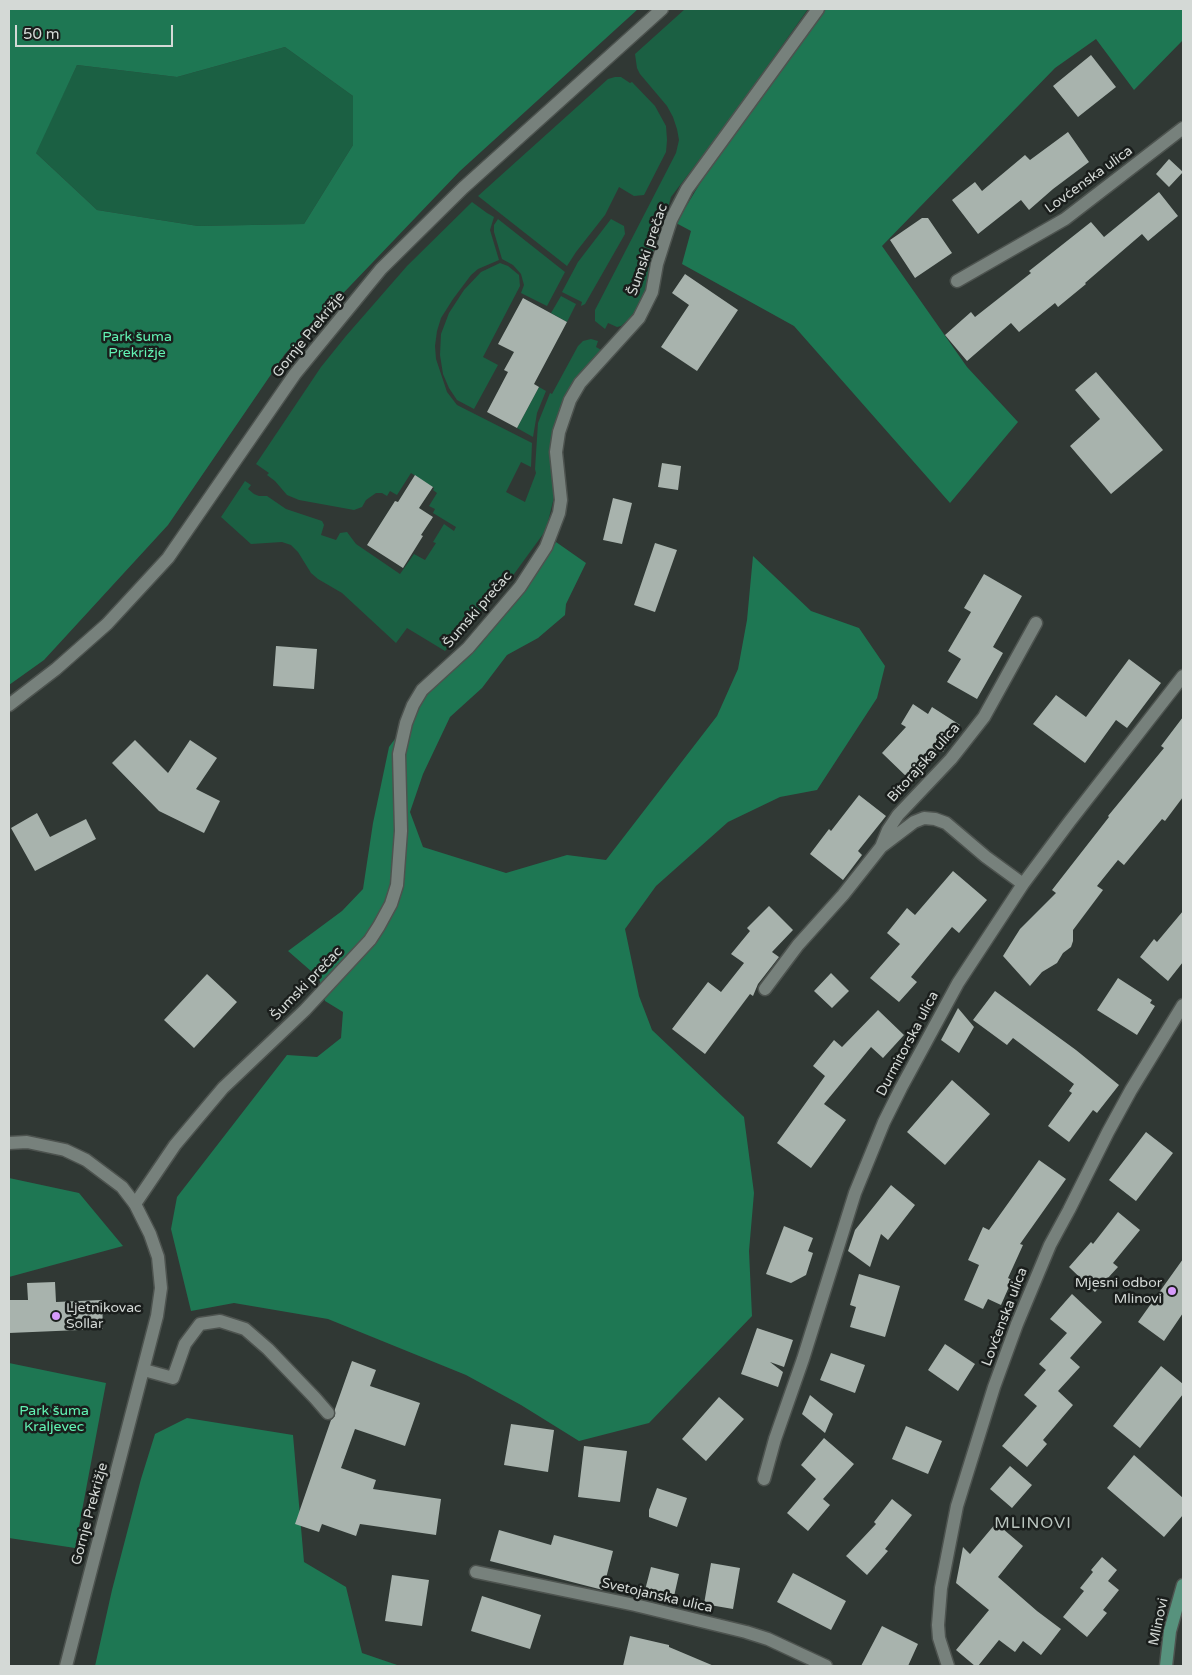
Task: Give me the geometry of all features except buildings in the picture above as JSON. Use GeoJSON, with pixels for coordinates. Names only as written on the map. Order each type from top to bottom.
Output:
{"type":"FeatureCollection","features":[{"type":"Feature","properties":{"kind":"main road","name":"Mlinovi"},"geometry":{"type":"LineString","coordinates":[[1166,1666],[1170,1630],[1180,1606],[1183,1585]]}},
{"type":"Feature","properties":{"kind":"street","name":"Gornje Prekrižje"},"geometry":{"type":"LineString","coordinates":[[9,706],[56,669],[107,624],[168,558],[295,374],[381,270],[463,188],[662,9]]}},
{"type":"Feature","properties":{"kind":"street","name":"Šumski prečac"},"geometry":{"type":"LineString","coordinates":[[135,1204],[175,1145],[223,1088],[311,1004],[370,940],[379,926],[391,904],[398,885],[401,831],[399,754],[406,723],[413,705],[422,690],[468,648],[488,626],[520,587],[546,547],[560,512],[561,500],[556,452],[570,400],[580,383],[639,318],[652,292],[656,264],[671,220],[687,189],[818,9]]}},
{"type":"Feature","properties":{"kind":"street","name":"Lovćenska ulica"},"geometry":{"type":"LineString","coordinates":[[956,281],[1065,219],[1183,128]]}},
{"type":"Feature","properties":{"kind":"street","name":"Bitorajska ulica"},"geometry":{"type":"LineString","coordinates":[[765,990],[798,945],[843,895],[881,846],[888,830],[898,815],[951,759],[984,717],[1036,623]]}},
{"type":"Feature","properties":{"kind":"street","name":"Durmitorska ulica"},"geometry":{"type":"LineString","coordinates":[[764,1479],[842,1230],[884,1122],[958,983],[1023,884],[1070,820],[1183,676]]}},
{"type":"Feature","properties":{"kind":"street","name":"Bitorajska ulica"},"geometry":{"type":"LineString","coordinates":[[881,846],[914,822],[924,818],[935,819],[946,823],[986,857],[1023,884]]}},
{"type":"Feature","properties":{"kind":"street","name":"Lovćenska ulica"},"geometry":{"type":"LineString","coordinates":[[948,1666],[938,1625],[941,1588],[957,1506],[994,1387],[1017,1324],[1050,1245],[1070,1210],[1131,1090],[1183,1005]]}},
{"type":"Feature","properties":{"kind":"street","name":"Gornje Prekrižje"},"geometry":{"type":"LineString","coordinates":[[9,1142],[27,1142],[65,1150],[86,1160],[122,1187],[135,1204],[150,1234],[158,1257],[161,1288],[157,1316],[66,1666]]}},
{"type":"Feature","properties":{"kind":"street"},"geometry":{"type":"LineString","coordinates":[[144,1370],[173,1378],[185,1344],[200,1324],[220,1321],[245,1329],[316,1398],[328,1413]]}},
{"type":"Feature","properties":{"kind":"street","name":"Svetojanska ulica"},"geometry":{"type":"LineString","coordinates":[[476,1572],[635,1605],[746,1632],[768,1639],[826,1666]]}},
{"type":"Feature","properties":{"kind":"green space","name":"Park šuma Prekrižje"},"geometry":{"type":"Polygon","coordinates":[[[9,9],[638,9],[460,171],[285,354],[168,525],[44,660],[9,685],[9,9]],[[285,47],[177,77],[77,65],[36,153],[97,210],[198,226],[304,224],[353,145],[353,96],[285,47]]]}},
{"type":"Feature","properties":{"kind":"green space"},"geometry":{"type":"Polygon","coordinates":[[[685,9],[808,9],[722,130],[671,197],[645,292],[639,306],[621,326],[617,327],[608,323],[605,329],[595,321],[595,310],[676,153],[679,140],[673,117],[667,106],[640,74],[635,54],[685,9]]]}},
{"type":"Feature","properties":{"kind":"green space"},"geometry":{"type":"Polygon","coordinates":[[[823,9],[1183,9],[1183,40],[1134,90],[1096,39],[1055,68],[882,246],[967,367],[1018,422],[950,503],[794,326],[682,264],[691,231],[676,223],[719,152],[823,9]]]}},
{"type":"Feature","properties":{"kind":"green space"},"geometry":{"type":"Polygon","coordinates":[[[285,47],[353,96],[353,145],[304,224],[198,226],[97,210],[35,152],[77,65],[177,77],[285,47]]]}},
{"type":"Feature","properties":{"kind":"green space"},"geometry":{"type":"Polygon","coordinates":[[[621,77],[630,83],[632,82],[655,106],[666,126],[666,152],[644,195],[634,196],[619,187],[605,215],[567,266],[478,196],[608,79],[621,77]]]}},
{"type":"Feature","properties":{"kind":"green space"},"geometry":{"type":"Polygon","coordinates":[[[472,202],[494,217],[490,230],[499,260],[478,269],[471,275],[453,299],[441,318],[437,331],[436,359],[447,392],[457,405],[532,443],[531,467],[521,462],[506,492],[525,502],[536,473],[538,423],[550,393],[552,394],[578,346],[583,341],[591,339],[598,341],[596,347],[603,351],[552,442],[550,453],[554,497],[546,530],[514,574],[445,651],[407,628],[396,643],[342,593],[311,573],[298,552],[291,545],[282,542],[251,544],[221,517],[245,481],[251,485],[248,489],[254,494],[267,496],[286,509],[322,521],[324,525],[321,535],[336,540],[340,533],[347,532],[356,544],[400,574],[414,554],[425,560],[436,543],[433,542],[444,524],[454,531],[456,527],[433,513],[435,509],[429,506],[437,493],[433,490],[434,488],[411,473],[397,495],[390,491],[387,496],[382,493],[376,493],[366,500],[362,507],[354,510],[299,500],[287,495],[267,475],[269,473],[256,464],[321,367],[346,336],[407,266],[472,202]]]}},
{"type":"Feature","properties":{"kind":"green space"},"geometry":{"type":"Polygon","coordinates":[[[498,219],[565,272],[547,306],[521,293],[524,285],[521,274],[513,265],[502,259],[494,232],[494,225],[498,219]]]}},
{"type":"Feature","properties":{"kind":"green space"},"geometry":{"type":"Polygon","coordinates":[[[611,219],[624,226],[625,234],[585,304],[581,306],[582,302],[562,292],[578,262],[611,219]]]}},
{"type":"Feature","properties":{"kind":"green space"},"geometry":{"type":"Polygon","coordinates":[[[500,263],[508,266],[519,275],[520,286],[483,357],[498,365],[474,409],[457,400],[449,388],[443,374],[440,355],[441,334],[449,313],[464,290],[481,272],[500,263]]]}},
{"type":"Feature","properties":{"kind":"green space"},"geometry":{"type":"Polygon","coordinates":[[[561,296],[576,304],[567,322],[551,313],[561,296]]]}},
{"type":"Feature","properties":{"kind":"green space"},"geometry":{"type":"Polygon","coordinates":[[[539,387],[546,391],[537,413],[533,437],[517,428],[539,387]]]}},
{"type":"Feature","properties":{"kind":"green space"},"geometry":{"type":"Polygon","coordinates":[[[556,542],[586,563],[566,604],[565,615],[538,638],[507,655],[482,688],[450,717],[423,774],[410,812],[423,847],[506,873],[567,855],[606,860],[717,716],[738,669],[747,620],[753,556],[811,611],[859,628],[885,666],[877,698],[817,790],[780,797],[728,822],[656,886],[625,929],[639,996],[652,1030],[744,1117],[754,1193],[749,1251],[752,1316],[649,1423],[579,1441],[521,1405],[466,1375],[328,1319],[234,1303],[191,1311],[171,1229],[177,1197],[287,1055],[317,1057],[341,1038],[343,1012],[325,1001],[319,978],[288,951],[342,911],[363,889],[373,823],[389,747],[417,709],[426,692],[480,645],[537,573],[556,542]]]}},
{"type":"Feature","properties":{"kind":"green space"},"geometry":{"type":"Polygon","coordinates":[[[9,1178],[79,1193],[123,1246],[9,1277],[9,1178]]]}},
{"type":"Feature","properties":{"kind":"green space","name":"Park šuma Kraljevec"},"geometry":{"type":"Polygon","coordinates":[[[9,1363],[106,1383],[75,1548],[9,1538],[9,1363]]]}},
{"type":"Feature","properties":{"kind":"green space"},"geometry":{"type":"Polygon","coordinates":[[[187,1418],[293,1435],[304,1562],[346,1587],[362,1653],[400,1666],[95,1666],[112,1590],[141,1479],[155,1434],[187,1418]]]}},
{"type":"Feature","properties":{"kind":"place","name":"Mjesni odbor Mlinovi"},"geometry":{"type":"Point","coordinates":[1172,1291]}},
{"type":"Feature","properties":{"kind":"place","name":"Ljetnikovac Sollar"},"geometry":{"type":"Point","coordinates":[56,1316]}},
{"type":"Feature","properties":{"kind":"district","name":"MLINOVI"},"geometry":{"type":"Point","coordinates":[1033,1524]}}]}
